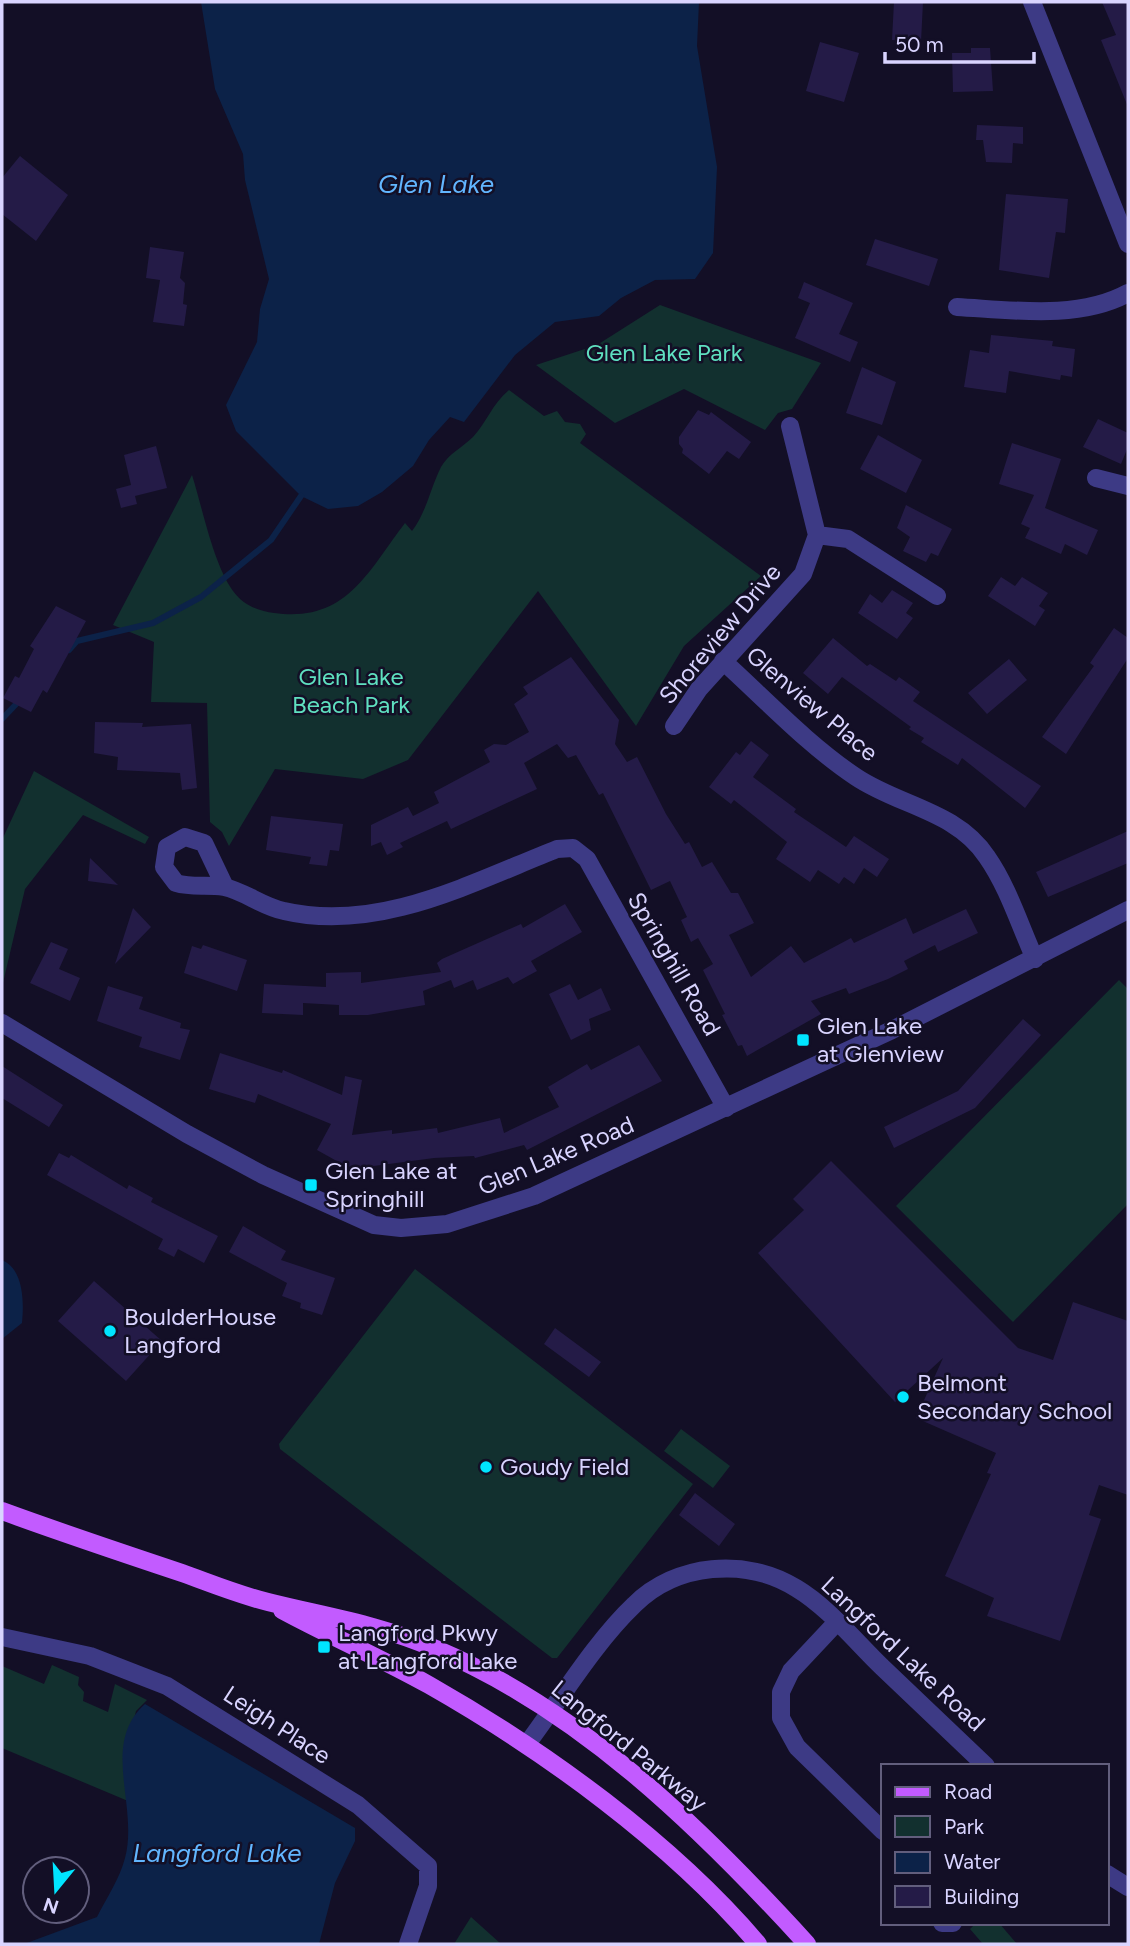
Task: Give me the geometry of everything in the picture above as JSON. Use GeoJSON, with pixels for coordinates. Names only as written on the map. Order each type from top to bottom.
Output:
{"type":"FeatureCollection","features":[{"type":"Feature","properties":{"kind":"main road","name":"Langford Parkway"},"geometry":{"type":"LineString","coordinates":[[2,1511],[266,1602],[428,1685],[527,1744],[608,1806],[692,1876],[758,1944]]}},
{"type":"Feature","properties":{"kind":"main road","name":"Langford Parkway"},"geometry":{"type":"LineString","coordinates":[[266,1602],[332,1614],[400,1634],[482,1670],[551,1712],[668,1805],[740,1871],[807,1944]]}},
{"type":"Feature","properties":{"kind":"street"},"geometry":{"type":"LineString","coordinates":[[1032,2],[1128,244]]}},
{"type":"Feature","properties":{"kind":"street"},"geometry":{"type":"LineString","coordinates":[[957,307],[1028,311],[1106,305],[1128,293]]}},
{"type":"Feature","properties":{"kind":"street"},"geometry":{"type":"LineString","coordinates":[[790,426],[817,535],[848,539],[937,596]]}},
{"type":"Feature","properties":{"kind":"street"},"geometry":{"type":"LineString","coordinates":[[1096,478],[1128,486]]}},
{"type":"Feature","properties":{"kind":"street","name":"Shoreview Drive"},"geometry":{"type":"LineString","coordinates":[[674,726],[723,661],[803,574],[817,535]]}},
{"type":"Feature","properties":{"kind":"street","name":"Glenview Place"},"geometry":{"type":"LineString","coordinates":[[723,661],[824,752],[858,778],[952,822],[971,838],[987,856],[1035,959]]}},
{"type":"Feature","properties":{"kind":"street","name":"Springhill Road"},"geometry":{"type":"LineString","coordinates":[[225,887],[282,911],[315,916],[354,916],[438,897],[557,849],[573,848],[587,859],[726,1108]]}},
{"type":"Feature","properties":{"kind":"street","name":"Glen Lake Road"},"geometry":{"type":"LineString","coordinates":[[2,1023],[187,1134],[263,1175],[374,1225],[401,1228],[447,1224],[534,1196],[726,1108],[1035,959],[1128,910]]}},
{"type":"Feature","properties":{"kind":"street","name":"Langford Lake Road"},"geometry":{"type":"LineString","coordinates":[[527,1744],[634,1604],[666,1582],[684,1574],[728,1568],[752,1570],[776,1577],[816,1602],[984,1764]]}},
{"type":"Feature","properties":{"kind":"street"},"geometry":{"type":"LineString","coordinates":[[836,1623],[791,1671],[781,1692],[781,1718],[797,1748],[881,1829]]}},
{"type":"Feature","properties":{"kind":"street","name":"Leigh Place"},"geometry":{"type":"LineString","coordinates":[[2,1637],[90,1656],[167,1686],[358,1805],[428,1866],[428,1886],[408,1944]]}},
{"type":"Feature","properties":{"kind":"street"},"geometry":{"type":"LineString","coordinates":[[1109,1875],[1128,1887]]}},
{"type":"Feature","properties":{"kind":"green space","name":"Glen Lake Park"},"geometry":{"type":"Polygon","coordinates":[[[660,305],[821,363],[792,409],[778,413],[765,430],[684,389],[615,423],[536,365],[597,345],[660,305]]]}},
{"type":"Feature","properties":{"kind":"green space","name":"Glen Lake Beach Park"},"geometry":{"type":"Polygon","coordinates":[[[509,390],[544,416],[557,411],[565,422],[580,424],[586,434],[580,443],[761,576],[684,646],[636,726],[538,591],[408,760],[363,779],[275,769],[229,846],[222,832],[210,822],[207,703],[151,702],[154,642],[113,625],[192,475],[214,551],[237,596],[251,607],[268,612],[299,614],[320,610],[338,602],[353,590],[405,523],[412,531],[444,462],[473,437],[509,390]]]}},
{"type":"Feature","properties":{"kind":"green space"},"geometry":{"type":"Polygon","coordinates":[[[34,771],[149,837],[145,844],[83,815],[25,889],[2,987],[2,840],[34,771]]]}},
{"type":"Feature","properties":{"kind":"green space"},"geometry":{"type":"Polygon","coordinates":[[[1119,980],[1128,989],[1128,1204],[1013,1322],[896,1206],[1119,980]]]}},
{"type":"Feature","properties":{"kind":"green space","name":"Goudy Field"},"geometry":{"type":"Polygon","coordinates":[[[415,1269],[693,1484],[557,1658],[552,1658],[280,1449],[279,1444],[415,1269]]]}},
{"type":"Feature","properties":{"kind":"green space"},"geometry":{"type":"Polygon","coordinates":[[[681,1429],[730,1466],[713,1488],[664,1451],[681,1429]]]}},
{"type":"Feature","properties":{"kind":"green space"},"geometry":{"type":"Polygon","coordinates":[[[52,1665],[79,1677],[78,1685],[84,1692],[83,1701],[108,1712],[115,1684],[147,1700],[136,1711],[123,1766],[128,1801],[2,1748],[2,1666],[44,1684],[52,1665]]]}},
{"type":"Feature","properties":{"kind":"green space"},"geometry":{"type":"Polygon","coordinates":[[[471,1917],[501,1944],[454,1944],[471,1917]]]}},
{"type":"Feature","properties":{"kind":"green space"},"geometry":{"type":"Polygon","coordinates":[[[974,1925],[1001,1925],[1017,1944],[983,1944],[970,1929],[974,1925]]]}},
{"type":"Feature","properties":{"kind":"water","name":"Glen Lake"},"geometry":{"type":"Polygon","coordinates":[[[201,2],[699,2],[697,46],[717,167],[713,253],[695,279],[655,280],[621,298],[599,316],[555,322],[515,355],[464,422],[450,417],[429,440],[413,466],[382,492],[358,506],[328,509],[301,496],[236,431],[226,405],[257,342],[260,309],[269,279],[245,180],[243,154],[215,89],[201,2]]]}},
{"type":"Feature","properties":{"kind":"water"},"geometry":{"type":"Polygon","coordinates":[[[2,1260],[9,1264],[19,1279],[23,1306],[22,1323],[2,1339],[2,1260]]]}},
{"type":"Feature","properties":{"kind":"water","name":"Langford Lake"},"geometry":{"type":"Polygon","coordinates":[[[145,1704],[355,1828],[355,1841],[335,1883],[319,1944],[24,1944],[75,1925],[91,1925],[91,1919],[97,1917],[116,1881],[123,1866],[128,1838],[123,1757],[125,1738],[132,1720],[145,1704]]]}},
{"type":"Feature","properties":{"kind":"building"},"geometry":{"type":"Polygon","coordinates":[[[894,2],[923,2],[921,42],[892,40],[894,2]]]}},
{"type":"Feature","properties":{"kind":"building"},"geometry":{"type":"Polygon","coordinates":[[[1102,2],[1128,2],[1128,107],[1101,40],[1116,35],[1102,2]]]}},
{"type":"Feature","properties":{"kind":"building"},"geometry":{"type":"Polygon","coordinates":[[[820,42],[859,53],[844,102],[806,91],[820,42]]]}},
{"type":"Feature","properties":{"kind":"building"},"geometry":{"type":"Polygon","coordinates":[[[971,48],[990,48],[993,91],[953,92],[952,53],[971,53],[971,48]]]}},
{"type":"Feature","properties":{"kind":"building"},"geometry":{"type":"Polygon","coordinates":[[[977,125],[1023,127],[1023,144],[1013,143],[1012,163],[986,162],[983,140],[976,140],[977,125]]]}},
{"type":"Feature","properties":{"kind":"building"},"geometry":{"type":"Polygon","coordinates":[[[20,156],[68,195],[36,241],[2,214],[2,178],[20,156]]]}},
{"type":"Feature","properties":{"kind":"building"},"geometry":{"type":"Polygon","coordinates":[[[1006,194],[1068,199],[1065,233],[1056,232],[1049,278],[999,270],[1006,194]]]}},
{"type":"Feature","properties":{"kind":"building"},"geometry":{"type":"Polygon","coordinates":[[[875,239],[938,259],[929,286],[866,265],[875,239]]]}},
{"type":"Feature","properties":{"kind":"building"},"geometry":{"type":"Polygon","coordinates":[[[150,247],[184,252],[180,278],[185,283],[183,304],[187,305],[184,326],[153,322],[160,280],[146,278],[150,247]]]}},
{"type":"Feature","properties":{"kind":"building"},"geometry":{"type":"Polygon","coordinates":[[[804,282],[853,303],[839,334],[858,342],[850,362],[795,338],[810,303],[798,298],[804,282]]]}},
{"type":"Feature","properties":{"kind":"building"},"geometry":{"type":"Polygon","coordinates":[[[991,335],[1053,341],[1052,346],[1075,349],[1072,377],[1061,375],[1060,380],[1009,371],[1006,393],[964,387],[970,350],[989,353],[991,335]]]}},
{"type":"Feature","properties":{"kind":"building"},"geometry":{"type":"Polygon","coordinates":[[[862,367],[896,382],[882,425],[846,413],[862,367]]]}},
{"type":"Feature","properties":{"kind":"building"},"geometry":{"type":"Polygon","coordinates":[[[698,410],[709,415],[711,412],[751,442],[739,459],[727,451],[709,474],[682,453],[683,449],[679,444],[679,437],[698,410]]]}},
{"type":"Feature","properties":{"kind":"building"},"geometry":{"type":"Polygon","coordinates":[[[1098,419],[1128,433],[1128,447],[1121,464],[1083,447],[1098,419]]]}},
{"type":"Feature","properties":{"kind":"building"},"geometry":{"type":"Polygon","coordinates":[[[878,435],[922,460],[906,493],[860,469],[878,435]]]}},
{"type":"Feature","properties":{"kind":"building"},"geometry":{"type":"Polygon","coordinates":[[[1012,443],[1061,459],[1045,508],[1098,530],[1087,555],[1065,544],[1061,554],[1025,538],[1030,528],[1021,524],[1034,495],[999,484],[1012,443]]]}},
{"type":"Feature","properties":{"kind":"building"},"geometry":{"type":"Polygon","coordinates":[[[156,446],[167,488],[135,496],[137,504],[121,508],[116,489],[131,485],[124,455],[156,446]]]}},
{"type":"Feature","properties":{"kind":"building"},"geometry":{"type":"Polygon","coordinates":[[[906,505],[952,529],[938,556],[931,553],[926,562],[903,551],[910,537],[897,528],[906,505]]]}},
{"type":"Feature","properties":{"kind":"building"},"geometry":{"type":"Polygon","coordinates":[[[1001,577],[1015,586],[1022,577],[1048,593],[1039,606],[1045,610],[1035,626],[988,596],[1001,577]]]}},
{"type":"Feature","properties":{"kind":"building"},"geometry":{"type":"Polygon","coordinates":[[[892,590],[913,603],[906,613],[913,618],[897,639],[858,613],[870,594],[882,603],[892,590]]]}},
{"type":"Feature","properties":{"kind":"building"},"geometry":{"type":"Polygon","coordinates":[[[56,606],[86,621],[47,693],[43,690],[31,712],[3,698],[15,676],[19,678],[34,649],[30,646],[56,606]]]}},
{"type":"Feature","properties":{"kind":"building"},"geometry":{"type":"Polygon","coordinates":[[[1114,628],[1128,638],[1128,658],[1066,754],[1042,737],[1094,666],[1090,663],[1114,628]]]}},
{"type":"Feature","properties":{"kind":"building"},"geometry":{"type":"Polygon","coordinates":[[[833,638],[867,666],[870,664],[896,681],[899,677],[920,692],[913,701],[1041,786],[1025,808],[962,758],[958,765],[921,742],[924,738],[909,729],[911,727],[842,677],[828,694],[803,673],[833,638]]]}},
{"type":"Feature","properties":{"kind":"building"},"geometry":{"type":"Polygon","coordinates":[[[571,657],[619,720],[615,744],[627,762],[637,757],[666,814],[685,844],[689,842],[702,867],[712,862],[731,893],[738,893],[754,923],[729,935],[751,977],[791,946],[804,963],[851,938],[854,943],[906,918],[913,934],[966,909],[978,933],[938,952],[935,945],[904,961],[908,969],[888,979],[849,994],[846,988],[811,1001],[821,1014],[747,1056],[742,1045],[738,1046],[722,1015],[725,1014],[703,970],[713,964],[698,938],[691,942],[681,920],[687,917],[670,881],[651,890],[603,793],[599,795],[576,755],[568,758],[557,744],[524,763],[537,789],[451,829],[447,821],[400,843],[403,847],[387,855],[381,842],[371,846],[371,825],[408,807],[413,816],[439,803],[434,792],[490,762],[484,750],[494,744],[506,745],[529,732],[514,704],[528,694],[523,687],[571,657]]]}},
{"type":"Feature","properties":{"kind":"building"},"geometry":{"type":"Polygon","coordinates":[[[1009,659],[1027,680],[987,714],[968,693],[1009,659]]]}},
{"type":"Feature","properties":{"kind":"building"},"geometry":{"type":"Polygon","coordinates":[[[95,722],[143,723],[142,727],[191,724],[197,788],[182,790],[180,773],[117,770],[118,757],[94,753],[95,722]]]}},
{"type":"Feature","properties":{"kind":"building"},"geometry":{"type":"Polygon","coordinates":[[[751,741],[769,755],[753,777],[796,809],[794,812],[846,847],[854,836],[889,859],[877,877],[864,868],[854,884],[844,877],[839,884],[818,870],[810,882],[776,859],[787,842],[734,800],[731,804],[709,787],[736,752],[740,755],[751,741]]]}},
{"type":"Feature","properties":{"kind":"building"},"geometry":{"type":"Polygon","coordinates":[[[271,816],[343,824],[339,851],[330,850],[327,866],[309,864],[311,857],[266,850],[271,816]]]}},
{"type":"Feature","properties":{"kind":"building"},"geometry":{"type":"Polygon","coordinates":[[[1128,831],[1128,863],[1048,897],[1036,872],[1128,831]]]}},
{"type":"Feature","properties":{"kind":"building"},"geometry":{"type":"Polygon","coordinates":[[[90,858],[118,885],[88,881],[90,858]]]}},
{"type":"Feature","properties":{"kind":"building"},"geometry":{"type":"Polygon","coordinates":[[[565,904],[582,932],[531,961],[537,971],[513,984],[508,977],[477,990],[473,980],[454,988],[451,980],[423,991],[425,1005],[368,1015],[339,1015],[339,1005],[303,1003],[303,1015],[262,1013],[264,984],[326,987],[326,973],[361,972],[361,983],[441,972],[437,963],[442,959],[521,924],[523,928],[565,904]]]}},
{"type":"Feature","properties":{"kind":"building"},"geometry":{"type":"Polygon","coordinates":[[[133,908],[151,927],[115,964],[133,908]]]}},
{"type":"Feature","properties":{"kind":"building"},"geometry":{"type":"Polygon","coordinates":[[[51,942],[68,949],[59,969],[80,978],[70,1001],[30,983],[51,942]]]}},
{"type":"Feature","properties":{"kind":"building"},"geometry":{"type":"Polygon","coordinates":[[[203,945],[247,960],[237,991],[184,973],[192,946],[201,949],[203,945]]]}},
{"type":"Feature","properties":{"kind":"building"},"geometry":{"type":"Polygon","coordinates":[[[570,984],[578,1000],[601,988],[611,1010],[589,1019],[591,1030],[571,1040],[549,994],[570,984]]]}},
{"type":"Feature","properties":{"kind":"building"},"geometry":{"type":"Polygon","coordinates":[[[108,986],[143,997],[139,1009],[181,1023],[180,1028],[190,1030],[180,1060],[139,1047],[142,1037],[97,1021],[108,986]]]}},
{"type":"Feature","properties":{"kind":"building"},"geometry":{"type":"Polygon","coordinates":[[[1023,1019],[1041,1035],[975,1108],[894,1148],[884,1127],[958,1091],[1023,1019]]]}},
{"type":"Feature","properties":{"kind":"building"},"geometry":{"type":"Polygon","coordinates":[[[639,1045],[662,1081],[527,1150],[524,1145],[475,1158],[434,1158],[351,1169],[317,1150],[331,1124],[258,1094],[255,1103],[209,1089],[220,1053],[282,1073],[283,1070],[342,1095],[345,1076],[362,1080],[352,1135],[392,1130],[392,1134],[437,1128],[438,1133],[500,1118],[504,1133],[559,1107],[548,1087],[587,1064],[591,1070],[639,1045]]]}},
{"type":"Feature","properties":{"kind":"building"},"geometry":{"type":"Polygon","coordinates":[[[2,1066],[63,1105],[49,1127],[2,1098],[2,1066]]]}},
{"type":"Feature","properties":{"kind":"building"},"geometry":{"type":"Polygon","coordinates":[[[59,1153],[69,1158],[71,1155],[127,1189],[129,1185],[153,1198],[151,1202],[218,1236],[204,1263],[178,1249],[174,1257],[158,1249],[163,1239],[47,1175],[59,1153]]]}},
{"type":"Feature","properties":{"kind":"building"},"geometry":{"type":"Polygon","coordinates":[[[831,1161],[1018,1348],[1053,1360],[1073,1302],[1128,1321],[1128,1495],[1099,1485],[1089,1515],[1101,1519],[1060,1641],[987,1616],[994,1598],[945,1576],[991,1474],[987,1473],[996,1453],[916,1418],[943,1358],[895,1402],[758,1253],[804,1210],[793,1199],[831,1161]]]}},
{"type":"Feature","properties":{"kind":"building"},"geometry":{"type":"Polygon","coordinates":[[[243,1226],[286,1251],[281,1260],[335,1278],[322,1315],[300,1308],[301,1303],[282,1296],[287,1283],[229,1252],[243,1226]]]}},
{"type":"Feature","properties":{"kind":"building","name":"BoulderHouse Langford"},"geometry":{"type":"Polygon","coordinates":[[[94,1281],[162,1341],[126,1381],[58,1321],[94,1281]]]}},
{"type":"Feature","properties":{"kind":"building"},"geometry":{"type":"Polygon","coordinates":[[[555,1328],[601,1362],[589,1377],[544,1344],[555,1328]]]}},
{"type":"Feature","properties":{"kind":"building"},"geometry":{"type":"Polygon","coordinates":[[[695,1493],[735,1524],[719,1546],[679,1515],[695,1493]]]}},
{"type":"Feature","properties":{"kind":"waterway"},"geometry":{"type":"LineString","coordinates":[[69,650],[77,641],[153,623],[201,597],[271,540],[301,496]]}},
{"type":"Feature","properties":{"kind":"waterway"},"geometry":{"type":"LineString","coordinates":[[2,719],[20,700]]}},
{"type":"Feature","properties":{"kind":"place","name":"Glen Lake at Glenview"},"geometry":{"type":"Point","coordinates":[803,1040]}},
{"type":"Feature","properties":{"kind":"place","name":"Glen Lake at Springhill"},"geometry":{"type":"Point","coordinates":[311,1185]}},
{"type":"Feature","properties":{"kind":"place","name":"BoulderHouse Langford"},"geometry":{"type":"Point","coordinates":[110,1331]}},
{"type":"Feature","properties":{"kind":"place","name":"Belmont Secondary School"},"geometry":{"type":"Point","coordinates":[903,1397]}},
{"type":"Feature","properties":{"kind":"place","name":"Goudy Field"},"geometry":{"type":"Point","coordinates":[486,1467]}},
{"type":"Feature","properties":{"kind":"place","name":"Langford Pkwy at Langford Lake"},"geometry":{"type":"Point","coordinates":[324,1647]}}]}
